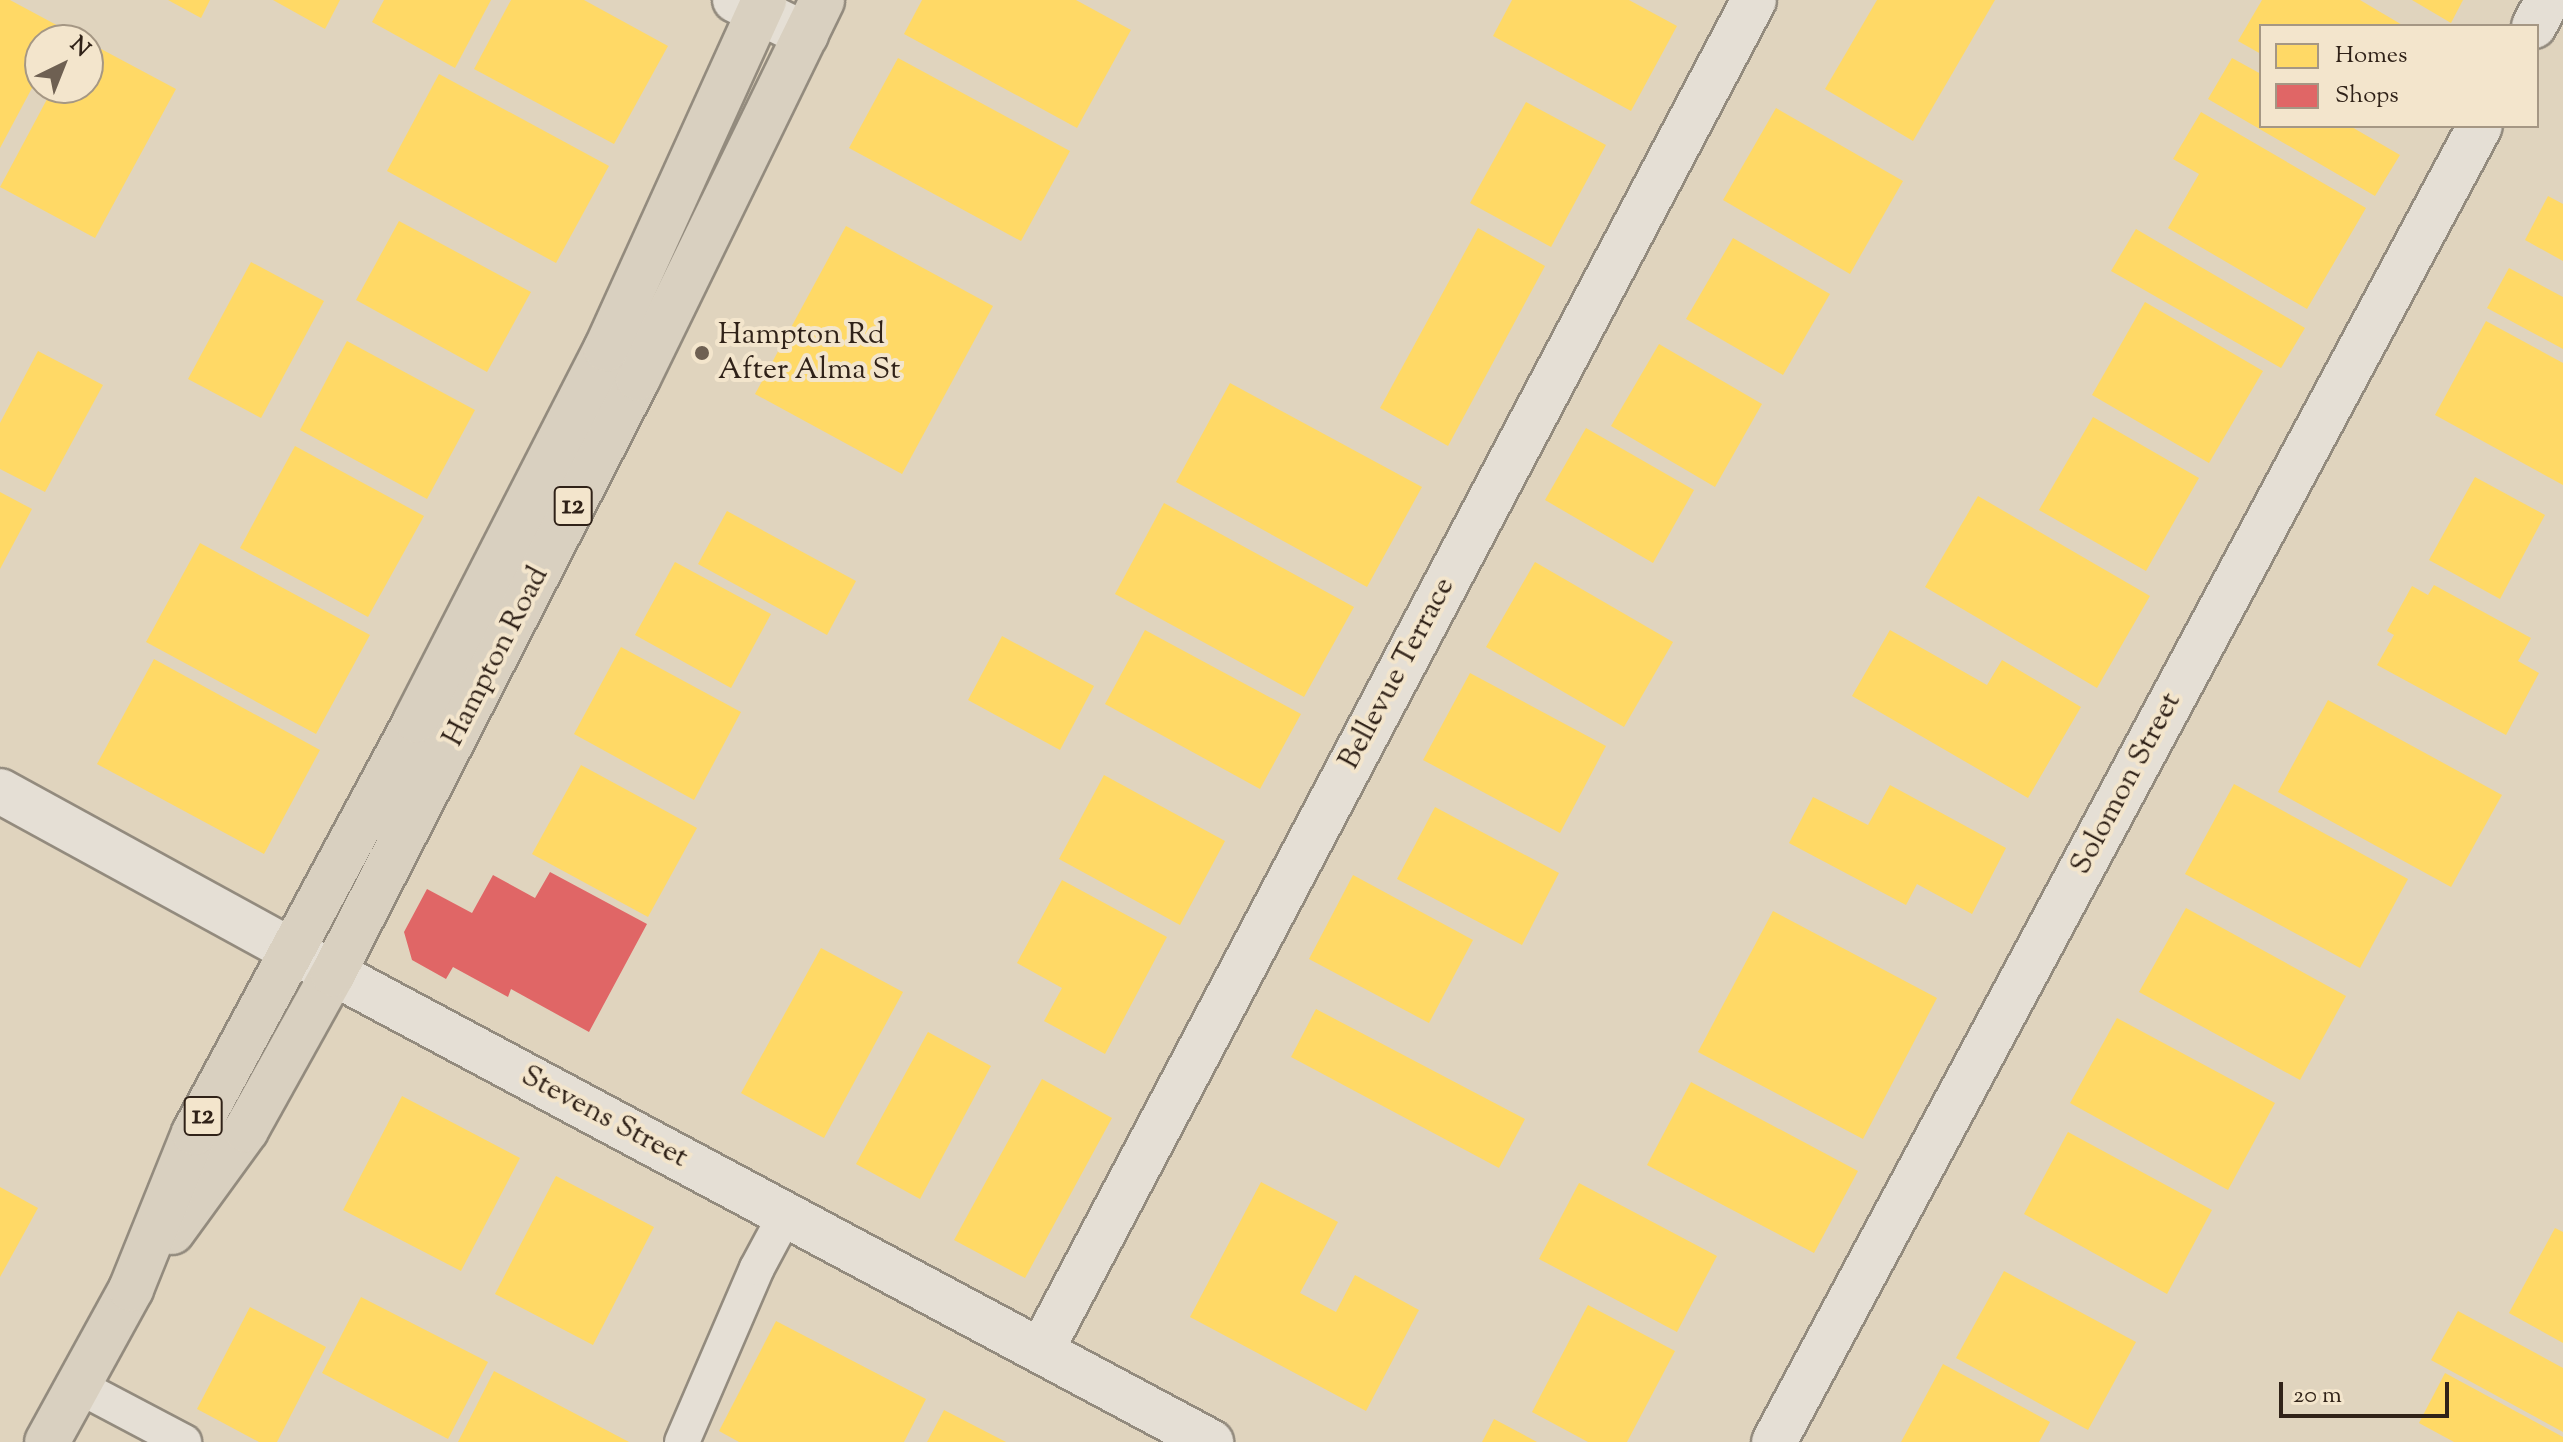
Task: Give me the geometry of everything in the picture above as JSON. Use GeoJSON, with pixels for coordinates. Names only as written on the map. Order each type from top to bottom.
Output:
{"type":"FeatureCollection","features":[{"type":"Feature","properties":{"kind":"main road","name":"Hampton Road"},"geometry":{"type":"LineString","coordinates":[[47,1442],[131,1289],[194,1133],[294,952],[606,349],[752,4]]}},
{"type":"Feature","properties":{"kind":"main road","name":"Hampton Road"},"geometry":{"type":"LineString","coordinates":[[131,1289],[246,1130],[333,974],[638,378],[814,18]]}},
{"type":"Feature","properties":{"kind":"street","name":"Bellevue Terrace"},"geometry":{"type":"LineString","coordinates":[[1042,1349],[1754,0]]}},
{"type":"Feature","properties":{"kind":"street"},"geometry":{"type":"LineString","coordinates":[[2535,24],[2548,0]]}},
{"type":"Feature","properties":{"kind":"street"},"geometry":{"type":"LineString","coordinates":[[752,4],[814,18]]}},
{"type":"Feature","properties":{"kind":"street","name":"Solomon Street"},"geometry":{"type":"LineString","coordinates":[[1774,1442],[2479,128]]}},
{"type":"Feature","properties":{"kind":"street","name":"Stevens Street"},"geometry":{"type":"LineString","coordinates":[[0,791],[333,974],[1042,1349],[1211,1442]]}},
{"type":"Feature","properties":{"kind":"lane"},"geometry":{"type":"LineString","coordinates":[[682,1442],[757,1268],[786,1214]]}},
{"type":"Feature","properties":{"kind":"lane"},"geometry":{"type":"LineString","coordinates":[[78,1386],[184,1442]]}},
{"type":"Feature","properties":{"kind":"building: Homes"},"geometry":{"type":"Polygon","coordinates":[[[0,0],[10,0],[55,24],[24,24],[24,103],[0,148],[0,0]]]}},
{"type":"Feature","properties":{"kind":"building: Homes"},"geometry":{"type":"Polygon","coordinates":[[[168,0],[210,0],[201,18],[168,0]]]}},
{"type":"Feature","properties":{"kind":"building: Homes"},"geometry":{"type":"Polygon","coordinates":[[[273,0],[340,0],[325,29],[273,0]]]}},
{"type":"Feature","properties":{"kind":"building: Homes"},"geometry":{"type":"Polygon","coordinates":[[[384,0],[491,0],[455,68],[372,22],[384,0]]]}},
{"type":"Feature","properties":{"kind":"building: Homes"},"geometry":{"type":"Polygon","coordinates":[[[511,0],[584,0],[668,46],[614,144],[474,69],[511,0]]]}},
{"type":"Feature","properties":{"kind":"building: Homes"},"geometry":{"type":"Polygon","coordinates":[[[922,0],[1076,0],[1131,30],[1077,128],[904,34],[922,0]]]}},
{"type":"Feature","properties":{"kind":"building: Homes"},"geometry":{"type":"Polygon","coordinates":[[[1512,0],[1629,0],[1677,26],[1631,111],[1493,36],[1512,0]]]}},
{"type":"Feature","properties":{"kind":"building: Homes"},"geometry":{"type":"Polygon","coordinates":[[[1877,0],[1995,0],[1913,141],[1825,89],[1877,0]]]}},
{"type":"Feature","properties":{"kind":"building: Homes"},"geometry":{"type":"Polygon","coordinates":[[[2262,0],[2360,0],[2401,24],[2259,24],[2259,53],[2238,41],[2262,0]]]}},
{"type":"Feature","properties":{"kind":"building: Homes"},"geometry":{"type":"Polygon","coordinates":[[[2412,0],[2463,0],[2451,23],[2412,0]]]}},
{"type":"Feature","properties":{"kind":"building: Homes"},"geometry":{"type":"Polygon","coordinates":[[[104,51],[176,89],[95,238],[0,187],[44,104],[104,104],[104,51]]]}},
{"type":"Feature","properties":{"kind":"building: Homes"},"geometry":{"type":"Polygon","coordinates":[[[898,58],[1070,151],[1021,241],[849,148],[898,58]]]}},
{"type":"Feature","properties":{"kind":"building: Homes"},"geometry":{"type":"Polygon","coordinates":[[[2232,58],[2259,73],[2259,128],[2353,128],[2400,155],[2375,196],[2208,99],[2232,58]]]}},
{"type":"Feature","properties":{"kind":"building: Homes"},"geometry":{"type":"Polygon","coordinates":[[[439,74],[609,166],[556,263],[387,171],[439,74]]]}},
{"type":"Feature","properties":{"kind":"building: Homes"},"geometry":{"type":"Polygon","coordinates":[[[1526,102],[1606,145],[1551,247],[1470,203],[1526,102]]]}},
{"type":"Feature","properties":{"kind":"building: Homes"},"geometry":{"type":"Polygon","coordinates":[[[1776,108],[1903,181],[1850,274],[1723,200],[1776,108]]]}},
{"type":"Feature","properties":{"kind":"building: Homes"},"geometry":{"type":"Polygon","coordinates":[[[2201,112],[2366,208],[2307,309],[2168,228],[2199,174],[2173,159],[2201,112]]]}},
{"type":"Feature","properties":{"kind":"building: Homes"},"geometry":{"type":"Polygon","coordinates":[[[2548,196],[2563,204],[2563,261],[2525,240],[2548,196]]]}},
{"type":"Feature","properties":{"kind":"building: Homes"},"geometry":{"type":"Polygon","coordinates":[[[399,221],[531,292],[487,372],[356,300],[399,221]]]}},
{"type":"Feature","properties":{"kind":"building: Homes"},"geometry":{"type":"Polygon","coordinates":[[[846,226],[993,306],[902,474],[755,394],[846,226]]]}},
{"type":"Feature","properties":{"kind":"building: Homes"},"geometry":{"type":"Polygon","coordinates":[[[1478,228],[1545,266],[1448,446],[1380,408],[1478,228]]]}},
{"type":"Feature","properties":{"kind":"building: Homes"},"geometry":{"type":"Polygon","coordinates":[[[2136,229],[2305,328],[2281,368],[2111,271],[2136,229]]]}},
{"type":"Feature","properties":{"kind":"building: Homes"},"geometry":{"type":"Polygon","coordinates":[[[1733,238],[1830,294],[1783,375],[1686,319],[1733,238]]]}},
{"type":"Feature","properties":{"kind":"building: Homes"},"geometry":{"type":"Polygon","coordinates":[[[251,262],[324,301],[261,418],[188,379],[251,262]]]}},
{"type":"Feature","properties":{"kind":"building: Homes"},"geometry":{"type":"Polygon","coordinates":[[[2509,268],[2563,297],[2563,349],[2487,308],[2509,268]]]}},
{"type":"Feature","properties":{"kind":"building: Homes"},"geometry":{"type":"Polygon","coordinates":[[[2145,302],[2263,371],[2209,463],[2092,395],[2145,302]]]}},
{"type":"Feature","properties":{"kind":"building: Homes"},"geometry":{"type":"Polygon","coordinates":[[[2486,321],[2563,363],[2563,485],[2435,415],[2486,321]]]}},
{"type":"Feature","properties":{"kind":"building: Homes"},"geometry":{"type":"Polygon","coordinates":[[[347,341],[475,410],[427,499],[300,430],[347,341]]]}},
{"type":"Feature","properties":{"kind":"building: Homes"},"geometry":{"type":"Polygon","coordinates":[[[1659,344],[1762,404],[1715,487],[1611,426],[1659,344]]]}},
{"type":"Feature","properties":{"kind":"building: Homes"},"geometry":{"type":"Polygon","coordinates":[[[38,351],[103,385],[45,492],[0,469],[0,423],[38,351]]]}},
{"type":"Feature","properties":{"kind":"building: Homes"},"geometry":{"type":"Polygon","coordinates":[[[1230,383],[1422,487],[1367,587],[1176,482],[1230,383]]]}},
{"type":"Feature","properties":{"kind":"building: Homes"},"geometry":{"type":"Polygon","coordinates":[[[2093,417],[2199,478],[2146,571],[2039,510],[2093,417]]]}},
{"type":"Feature","properties":{"kind":"building: Homes"},"geometry":{"type":"Polygon","coordinates":[[[1586,428],[1694,490],[1653,563],[1545,500],[1586,428]]]}},
{"type":"Feature","properties":{"kind":"building: Homes"},"geometry":{"type":"Polygon","coordinates":[[[295,446],[424,516],[368,617],[240,548],[295,446]]]}},
{"type":"Feature","properties":{"kind":"building: Homes"},"geometry":{"type":"Polygon","coordinates":[[[2475,477],[2545,515],[2500,599],[2429,560],[2475,477]]]}},
{"type":"Feature","properties":{"kind":"building: Homes"},"geometry":{"type":"Polygon","coordinates":[[[0,492],[32,509],[0,569],[0,492]]]}},
{"type":"Feature","properties":{"kind":"building: Homes"},"geometry":{"type":"Polygon","coordinates":[[[1978,496],[2150,596],[2097,688],[1925,587],[1978,496]]]}},
{"type":"Feature","properties":{"kind":"building: Homes"},"geometry":{"type":"Polygon","coordinates":[[[1164,503],[1354,607],[1304,697],[1115,594],[1164,503]]]}},
{"type":"Feature","properties":{"kind":"building: Homes"},"geometry":{"type":"Polygon","coordinates":[[[727,511],[856,581],[827,635],[698,564],[727,511]]]}},
{"type":"Feature","properties":{"kind":"building: Homes"},"geometry":{"type":"Polygon","coordinates":[[[200,543],[370,635],[316,734],[146,642],[200,543]]]}},
{"type":"Feature","properties":{"kind":"building: Homes"},"geometry":{"type":"Polygon","coordinates":[[[675,562],[771,614],[731,688],[635,635],[675,562]]]}},
{"type":"Feature","properties":{"kind":"building: Homes"},"geometry":{"type":"Polygon","coordinates":[[[1535,562],[1673,642],[1624,727],[1486,647],[1535,562]]]}},
{"type":"Feature","properties":{"kind":"building: Homes"},"geometry":{"type":"Polygon","coordinates":[[[2434,585],[2531,638],[2518,661],[2539,673],[2506,735],[2377,665],[2394,635],[2387,631],[2412,586],[2428,595],[2434,585]]]}},
{"type":"Feature","properties":{"kind":"building: Homes"},"geometry":{"type":"Polygon","coordinates":[[[1145,630],[1301,714],[1260,789],[1105,704],[1145,630]]]}},
{"type":"Feature","properties":{"kind":"building: Homes"},"geometry":{"type":"Polygon","coordinates":[[[1890,630],[1987,685],[2002,660],[2081,707],[2028,798],[1852,696],[1890,630]]]}},
{"type":"Feature","properties":{"kind":"building: Homes"},"geometry":{"type":"Polygon","coordinates":[[[1002,636],[1094,686],[1060,750],[968,700],[1002,636]]]}},
{"type":"Feature","properties":{"kind":"building: Homes"},"geometry":{"type":"Polygon","coordinates":[[[621,647],[741,712],[694,800],[574,734],[621,647]]]}},
{"type":"Feature","properties":{"kind":"building: Homes"},"geometry":{"type":"Polygon","coordinates":[[[154,659],[320,750],[264,854],[97,764],[154,659]]]}},
{"type":"Feature","properties":{"kind":"building: Homes"},"geometry":{"type":"Polygon","coordinates":[[[1470,673],[1606,746],[1560,833],[1423,760],[1470,673]]]}},
{"type":"Feature","properties":{"kind":"building: Homes"},"geometry":{"type":"Polygon","coordinates":[[[2328,700],[2502,795],[2451,887],[2278,792],[2328,700]]]}},
{"type":"Feature","properties":{"kind":"building: Homes"},"geometry":{"type":"Polygon","coordinates":[[[581,765],[697,828],[648,917],[532,854],[581,765]]]}},
{"type":"Feature","properties":{"kind":"building: Homes"},"geometry":{"type":"Polygon","coordinates":[[[1104,775],[1225,841],[1180,925],[1059,859],[1104,775]]]}},
{"type":"Feature","properties":{"kind":"building: Homes"},"geometry":{"type":"Polygon","coordinates":[[[2234,784],[2408,879],[2360,968],[2185,874],[2234,784]]]}},
{"type":"Feature","properties":{"kind":"building: Homes"},"geometry":{"type":"Polygon","coordinates":[[[1890,785],[2006,848],[1972,914],[1917,884],[1906,905],[1789,843],[1813,797],[1868,825],[1890,785]]]}},
{"type":"Feature","properties":{"kind":"building: Homes"},"geometry":{"type":"Polygon","coordinates":[[[1435,807],[1559,873],[1522,945],[1397,879],[1435,807]]]}},
{"type":"Feature","properties":{"kind":"building: Homes"},"geometry":{"type":"Polygon","coordinates":[[[1353,875],[1473,940],[1429,1023],[1309,959],[1353,875]]]}},
{"type":"Feature","properties":{"kind":"building: Homes"},"geometry":{"type":"Polygon","coordinates":[[[1062,880],[1167,937],[1105,1054],[1044,1021],[1062,988],[1017,963],[1062,880]]]}},
{"type":"Feature","properties":{"kind":"building: Homes"},"geometry":{"type":"Polygon","coordinates":[[[2186,908],[2346,996],[2300,1080],[2139,992],[2186,908]]]}},
{"type":"Feature","properties":{"kind":"building: Homes"},"geometry":{"type":"Polygon","coordinates":[[[1773,911],[1937,998],[1863,1139],[1698,1052],[1773,911]]]}},
{"type":"Feature","properties":{"kind":"building: Homes"},"geometry":{"type":"Polygon","coordinates":[[[821,948],[903,992],[824,1138],[741,1093],[821,948]]]}},
{"type":"Feature","properties":{"kind":"building: Homes"},"geometry":{"type":"Polygon","coordinates":[[[1316,1009],[1525,1119],[1499,1168],[1291,1057],[1316,1009]]]}},
{"type":"Feature","properties":{"kind":"building: Homes"},"geometry":{"type":"Polygon","coordinates":[[[2117,1018],[2275,1103],[2228,1190],[2070,1103],[2117,1018]]]}},
{"type":"Feature","properties":{"kind":"building: Homes"},"geometry":{"type":"Polygon","coordinates":[[[928,1032],[991,1066],[920,1199],[856,1164],[928,1032]]]}},
{"type":"Feature","properties":{"kind":"building: Homes"},"geometry":{"type":"Polygon","coordinates":[[[1042,1079],[1112,1118],[1025,1278],[954,1240],[1042,1079]]]}},
{"type":"Feature","properties":{"kind":"building: Homes"},"geometry":{"type":"Polygon","coordinates":[[[1691,1082],[1858,1171],[1814,1253],[1647,1165],[1691,1082]]]}},
{"type":"Feature","properties":{"kind":"building: Homes"},"geometry":{"type":"Polygon","coordinates":[[[402,1096],[520,1158],[461,1271],[343,1210],[402,1096]]]}},
{"type":"Feature","properties":{"kind":"building: Homes"},"geometry":{"type":"Polygon","coordinates":[[[2068,1132],[2212,1210],[2167,1294],[2024,1214],[2068,1132]]]}},
{"type":"Feature","properties":{"kind":"building: Homes"},"geometry":{"type":"Polygon","coordinates":[[[556,1176],[654,1227],[593,1345],[495,1294],[556,1176]]]}},
{"type":"Feature","properties":{"kind":"building: Homes"},"geometry":{"type":"Polygon","coordinates":[[[1261,1182],[1338,1222],[1300,1293],[1336,1312],[1355,1275],[1419,1310],[1366,1411],[1190,1317],[1261,1182]]]}},
{"type":"Feature","properties":{"kind":"building: Homes"},"geometry":{"type":"Polygon","coordinates":[[[1579,1183],[1717,1256],[1677,1332],[1539,1259],[1579,1183]]]}},
{"type":"Feature","properties":{"kind":"building: Homes"},"geometry":{"type":"Polygon","coordinates":[[[0,1187],[38,1208],[0,1277],[0,1187]]]}},
{"type":"Feature","properties":{"kind":"building: Homes"},"geometry":{"type":"Polygon","coordinates":[[[2555,1228],[2563,1232],[2563,1343],[2509,1313],[2555,1228]]]}},
{"type":"Feature","properties":{"kind":"building: Homes"},"geometry":{"type":"Polygon","coordinates":[[[2004,1271],[2136,1342],[2088,1430],[1956,1358],[2004,1271]]]}},
{"type":"Feature","properties":{"kind":"building: Homes"},"geometry":{"type":"Polygon","coordinates":[[[361,1297],[488,1362],[448,1439],[322,1373],[361,1297]]]}},
{"type":"Feature","properties":{"kind":"building: Homes"},"geometry":{"type":"Polygon","coordinates":[[[1588,1305],[1675,1351],[1627,1442],[1588,1442],[1532,1412],[1588,1305]]]}},
{"type":"Feature","properties":{"kind":"building: Homes"},"geometry":{"type":"Polygon","coordinates":[[[250,1307],[326,1347],[277,1442],[259,1442],[197,1409],[250,1307]]]}},
{"type":"Feature","properties":{"kind":"building: Homes"},"geometry":{"type":"Polygon","coordinates":[[[2458,1311],[2563,1368],[2563,1432],[2431,1360],[2458,1311]]]}},
{"type":"Feature","properties":{"kind":"building: Homes"},"geometry":{"type":"Polygon","coordinates":[[[776,1321],[926,1399],[904,1442],[739,1442],[719,1431],[776,1321]]]}},
{"type":"Feature","properties":{"kind":"building: Homes"},"geometry":{"type":"Polygon","coordinates":[[[1943,1364],[2050,1422],[2039,1442],[1901,1442],[1943,1364]]]}},
{"type":"Feature","properties":{"kind":"building: Homes"},"geometry":{"type":"Polygon","coordinates":[[[494,1371],[629,1442],[458,1442],[494,1371]]]}},
{"type":"Feature","properties":{"kind":"building: Homes"},"geometry":{"type":"Polygon","coordinates":[[[2445,1373],[2563,1437],[2563,1442],[2454,1442],[2419,1423],[2445,1373]]]}},
{"type":"Feature","properties":{"kind":"building: Homes"},"geometry":{"type":"Polygon","coordinates":[[[944,1410],[1006,1442],[927,1442],[944,1410]]]}},
{"type":"Feature","properties":{"kind":"building: Homes"},"geometry":{"type":"Polygon","coordinates":[[[1494,1419],[1537,1442],[1482,1442],[1494,1419]]]}},
{"type":"Feature","properties":{"kind":"building: Shops"},"geometry":{"type":"Polygon","coordinates":[[[550,872],[647,924],[589,1032],[511,989],[508,997],[453,967],[446,979],[412,960],[404,932],[427,889],[472,913],[493,875],[535,898],[550,872]]]}},
{"type":"Feature","properties":{"kind":"place","name":"Hampton Rd After Alma St"},"geometry":{"type":"Point","coordinates":[702,353]}}]}
